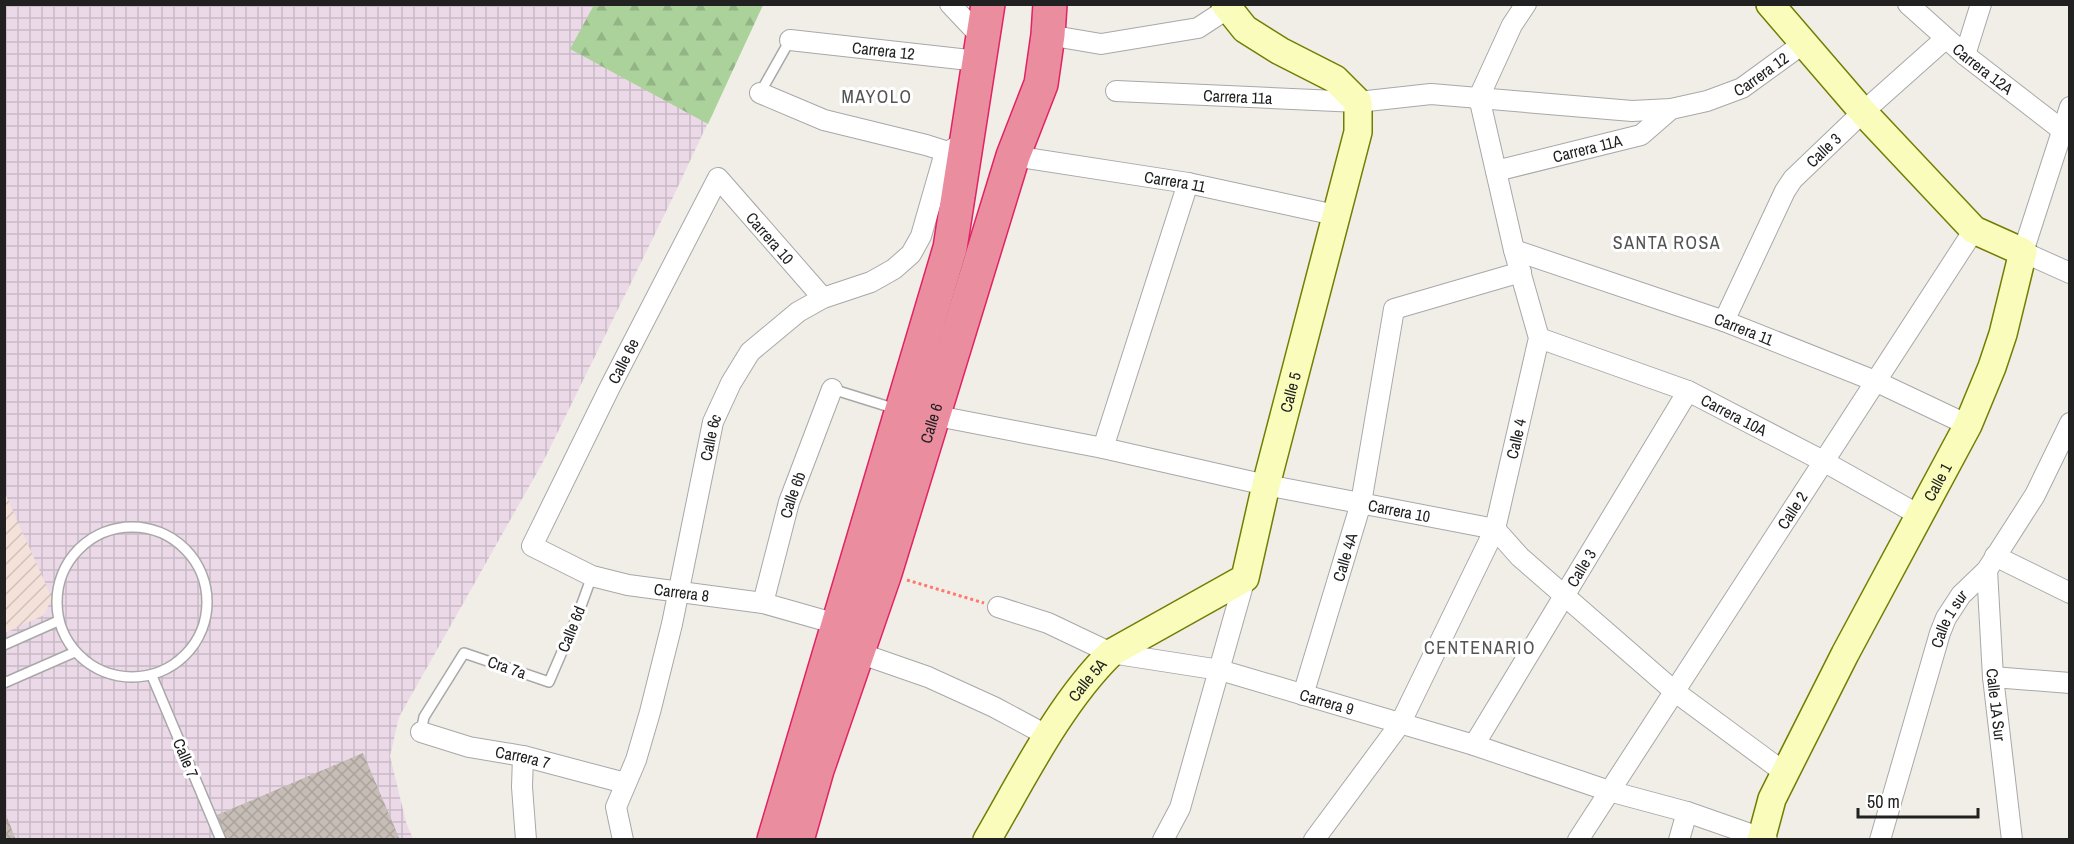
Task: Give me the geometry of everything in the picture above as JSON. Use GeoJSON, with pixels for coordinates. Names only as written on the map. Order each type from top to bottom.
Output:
{"type":"FeatureCollection","features":[{"type":"Feature","properties":{"kind":"highway","name":"Calle 6"},"geometry":{"type":"LineString","coordinates":[[797,840],[817,770],[885,573],[950,248],[957,149],[981,50],[988,4]]}},
{"type":"Feature","properties":{"kind":"highway","name":"Calle 6"},"geometry":{"type":"LineString","coordinates":[[774,840],[837,624],[1041,84],[1049,20]]}},
{"type":"Feature","properties":{"kind":"highway"},"geometry":{"type":"LineString","coordinates":[[957,149],[988,157],[1013,156]]}},
{"type":"Feature","properties":{"kind":"main road"},"geometry":{"type":"LineString","coordinates":[[1770,4],[1804,43]]}},
{"type":"Feature","properties":{"kind":"main road"},"geometry":{"type":"LineString","coordinates":[[1226,7],[1245,29],[1280,51],[1335,79],[1358,102]]}},
{"type":"Feature","properties":{"kind":"main road","name":"Carrera 12"},"geometry":{"type":"LineString","coordinates":[[1804,43],[1863,112],[1974,230],[2023,252]]}},
{"type":"Feature","properties":{"kind":"main road","name":"Calle 5"},"geometry":{"type":"LineString","coordinates":[[1245,578],[1266,485],[1358,132],[1358,102]]}},
{"type":"Feature","properties":{"kind":"main road","name":"Calle 1"},"geometry":{"type":"LineString","coordinates":[[1763,839],[1772,799],[1785,772],[1845,654],[1968,425],[1992,367],[2023,252]]}},
{"type":"Feature","properties":{"kind":"main road","name":"Calle 5A"},"geometry":{"type":"LineString","coordinates":[[987,840],[1048,736],[1082,685],[1111,653],[1245,578]]}},
{"type":"Feature","properties":{"kind":"street"},"geometry":{"type":"LineString","coordinates":[[950,4],[981,50]]}},
{"type":"Feature","properties":{"kind":"street"},"geometry":{"type":"LineString","coordinates":[[1479,98],[1512,25],[1526,4]]}},
{"type":"Feature","properties":{"kind":"street","name":"Carrera 12A"},"geometry":{"type":"LineString","coordinates":[[1908,4],[1945,39],[2062,130]]}},
{"type":"Feature","properties":{"kind":"street"},"geometry":{"type":"LineString","coordinates":[[1965,55],[1981,4]]}},
{"type":"Feature","properties":{"kind":"street"},"geometry":{"type":"LineString","coordinates":[[1049,20],[1101,44],[1198,27],[1226,7]]}},
{"type":"Feature","properties":{"kind":"street","name":"Calle 3"},"geometry":{"type":"LineString","coordinates":[[1724,321],[1785,191],[1793,179],[1863,112],[1945,39]]}},
{"type":"Feature","properties":{"kind":"street","name":"Carrera 12"},"geometry":{"type":"LineString","coordinates":[[790,40],[981,50]]}},
{"type":"Feature","properties":{"kind":"street","name":"Carrera 12"},"geometry":{"type":"LineString","coordinates":[[1358,102],[1431,93],[1632,111],[1671,110],[1742,88],[1804,43]]}},
{"type":"Feature","properties":{"kind":"street","name":"Carrera 11a"},"geometry":{"type":"LineString","coordinates":[[1116,91],[1358,102]]}},
{"type":"Feature","properties":{"kind":"street"},"geometry":{"type":"LineString","coordinates":[[760,93],[824,120],[926,145],[957,149]]}},
{"type":"Feature","properties":{"kind":"street","name":"Calle 4"},"geometry":{"type":"LineString","coordinates":[[1314,840],[1400,724],[1495,529],[1539,338],[1514,250],[1479,98]]}},
{"type":"Feature","properties":{"kind":"street","name":"Calle 1"},"geometry":{"type":"LineString","coordinates":[[2023,252],[2070,107]]}},
{"type":"Feature","properties":{"kind":"street","name":"Carrera 11A"},"geometry":{"type":"LineString","coordinates":[[1496,171],[1641,135],[1671,110]]}},
{"type":"Feature","properties":{"kind":"street","name":"Calle 6c"},"geometry":{"type":"LineString","coordinates":[[623,840],[616,807],[636,759],[650,712],[679,591],[713,422],[731,383],[750,351],[798,312],[823,298],[871,282],[894,269],[911,254],[921,236],[944,156],[957,149]]}},
{"type":"Feature","properties":{"kind":"street","name":"Carrera 11"},"geometry":{"type":"LineString","coordinates":[[1013,156],[1188,183],[1335,215]]}},
{"type":"Feature","properties":{"kind":"street","name":"Carrera 10"},"geometry":{"type":"LineString","coordinates":[[717,178],[823,298]]}},
{"type":"Feature","properties":{"kind":"street","name":"Calle 6e"},"geometry":{"type":"LineString","coordinates":[[532,546],[717,178]]}},
{"type":"Feature","properties":{"kind":"street"},"geometry":{"type":"LineString","coordinates":[[1103,448],[1188,183]]}},
{"type":"Feature","properties":{"kind":"street","name":"Calle 2"},"geometry":{"type":"LineString","coordinates":[[1578,840],[1974,230]]}},
{"type":"Feature","properties":{"kind":"street","name":"Carrera 11"},"geometry":{"type":"LineString","coordinates":[[1514,250],[1724,321],[1875,381],[1968,425]]}},
{"type":"Feature","properties":{"kind":"street","name":"Carrera 12"},"geometry":{"type":"LineString","coordinates":[[2023,252],[2070,273]]}},
{"type":"Feature","properties":{"kind":"street","name":"Calle 4A"},"geometry":{"type":"LineString","coordinates":[[1303,695],[1361,503],[1394,309],[1521,272]]}},
{"type":"Feature","properties":{"kind":"street","name":"Carrera 10A"},"geometry":{"type":"LineString","coordinates":[[1539,338],[1689,391],[1823,461],[1919,515]]}},
{"type":"Feature","properties":{"kind":"street","name":"Calle 6b"},"geometry":{"type":"LineString","coordinates":[[763,603],[789,502],[832,389]]}},
{"type":"Feature","properties":{"kind":"street","name":"Calle 3"},"geometry":{"type":"LineString","coordinates":[[1474,745],[1689,391]]}},
{"type":"Feature","properties":{"kind":"street","name":"Carrera 10"},"geometry":{"type":"LineString","coordinates":[[917,413],[1103,448],[1266,485],[1495,529]]}},
{"type":"Feature","properties":{"kind":"street","name":"Calle 1 sur"},"geometry":{"type":"LineString","coordinates":[[1880,840],[1946,618],[1961,595],[1991,563],[2035,495],[2070,423]]}},
{"type":"Feature","properties":{"kind":"street"},"geometry":{"type":"LineString","coordinates":[[1495,529],[1520,557],[1674,691],[1785,772]]}},
{"type":"Feature","properties":{"kind":"street","name":"Carrera 8"},"geometry":{"type":"LineString","coordinates":[[532,546],[592,576],[628,585],[763,603],[837,624]]}},
{"type":"Feature","properties":{"kind":"street"},"geometry":{"type":"LineString","coordinates":[[1991,563],[2070,593]]}},
{"type":"Feature","properties":{"kind":"street","name":"Calle 1A Sur"},"geometry":{"type":"LineString","coordinates":[[1991,563],[1993,677],[2012,840]]}},
{"type":"Feature","properties":{"kind":"street","name":"Calle 5"},"geometry":{"type":"LineString","coordinates":[[1163,840],[1180,808],[1245,578]]}},
{"type":"Feature","properties":{"kind":"street","name":"Carrera 9"},"geometry":{"type":"LineString","coordinates":[[998,607],[1048,623],[1111,653],[1220,670],[1474,745],[1609,791],[1687,812],[1763,839]]}},
{"type":"Feature","properties":{"kind":"street"},"geometry":{"type":"LineString","coordinates":[[859,653],[928,677],[994,707],[1048,736]]}},
{"type":"Feature","properties":{"kind":"street"},"geometry":{"type":"LineString","coordinates":[[1993,677],[2070,683]]}},
{"type":"Feature","properties":{"kind":"street","name":"Carrera 7"},"geometry":{"type":"LineString","coordinates":[[421,732],[469,747],[523,756],[625,783]]}},
{"type":"Feature","properties":{"kind":"street"},"geometry":{"type":"LineString","coordinates":[[523,756],[525,840]]}},
{"type":"Feature","properties":{"kind":"street"},"geometry":{"type":"LineString","coordinates":[[1679,840],[1687,812]]}},
{"type":"Feature","properties":{"kind":"lane"},"geometry":{"type":"LineString","coordinates":[[760,93],[790,40]]}},
{"type":"Feature","properties":{"kind":"lane"},"geometry":{"type":"LineString","coordinates":[[832,389],[917,413]]}},
{"type":"Feature","properties":{"kind":"lane"},"geometry":{"type":"LineString","coordinates":[[134,525],[160,531],[183,546],[200,568],[207,595],[205,622],[194,647],[174,666],[152,676],[128,678],[104,673],[75,652],[67,642],[58,621],[56,590],[65,564],[83,543],[107,529],[134,525]]}},
{"type":"Feature","properties":{"kind":"lane","name":"Calle 6d"},"geometry":{"type":"LineString","coordinates":[[549,682],[592,576]]}},
{"type":"Feature","properties":{"kind":"lane"},"geometry":{"type":"LineString","coordinates":[[4,645],[58,621]]}},
{"type":"Feature","properties":{"kind":"lane"},"geometry":{"type":"LineString","coordinates":[[4,683],[75,652]]}},
{"type":"Feature","properties":{"kind":"lane","name":"Cra 7a"},"geometry":{"type":"LineString","coordinates":[[421,732],[424,717],[464,653],[549,682]]}},
{"type":"Feature","properties":{"kind":"lane","name":"Calle 7"},"geometry":{"type":"LineString","coordinates":[[152,676],[221,840]]}},
{"type":"Feature","properties":{"kind":"path"},"geometry":{"type":"LineString","coordinates":[[885,573],[998,607]]}},
{"type":"Feature","properties":{"kind":"shaded area"},"geometry":{"type":"Polygon","coordinates":[[[5,5],[763,5],[674,195],[544,460],[399,717],[390,756],[406,822],[413,839],[5,840],[5,5]]]}},
{"type":"Feature","properties":{"kind":"shaded area"},"geometry":{"type":"Polygon","coordinates":[[[4,491],[52,598],[44,615],[5,633],[4,491]]]}},
{"type":"Feature","properties":{"kind":"green space"},"geometry":{"type":"Polygon","coordinates":[[[594,5],[763,5],[708,124],[570,49],[594,5]]]}},
{"type":"Feature","properties":{"kind":"building"},"geometry":{"type":"Polygon","coordinates":[[[363,753],[400,840],[227,840],[217,815],[363,753]]]}},
{"type":"Feature","properties":{"kind":"building"},"geometry":{"type":"Polygon","coordinates":[[[5,812],[16,840],[4,840],[5,812]]]}},
{"type":"Feature","properties":{"kind":"district","name":"MAYOLO"},"geometry":{"type":"Point","coordinates":[877,96]}},
{"type":"Feature","properties":{"kind":"district","name":"SANTA ROSA"},"geometry":{"type":"Point","coordinates":[1667,242]}},
{"type":"Feature","properties":{"kind":"district","name":"CENTENARIO"},"geometry":{"type":"Point","coordinates":[1480,647]}}]}
